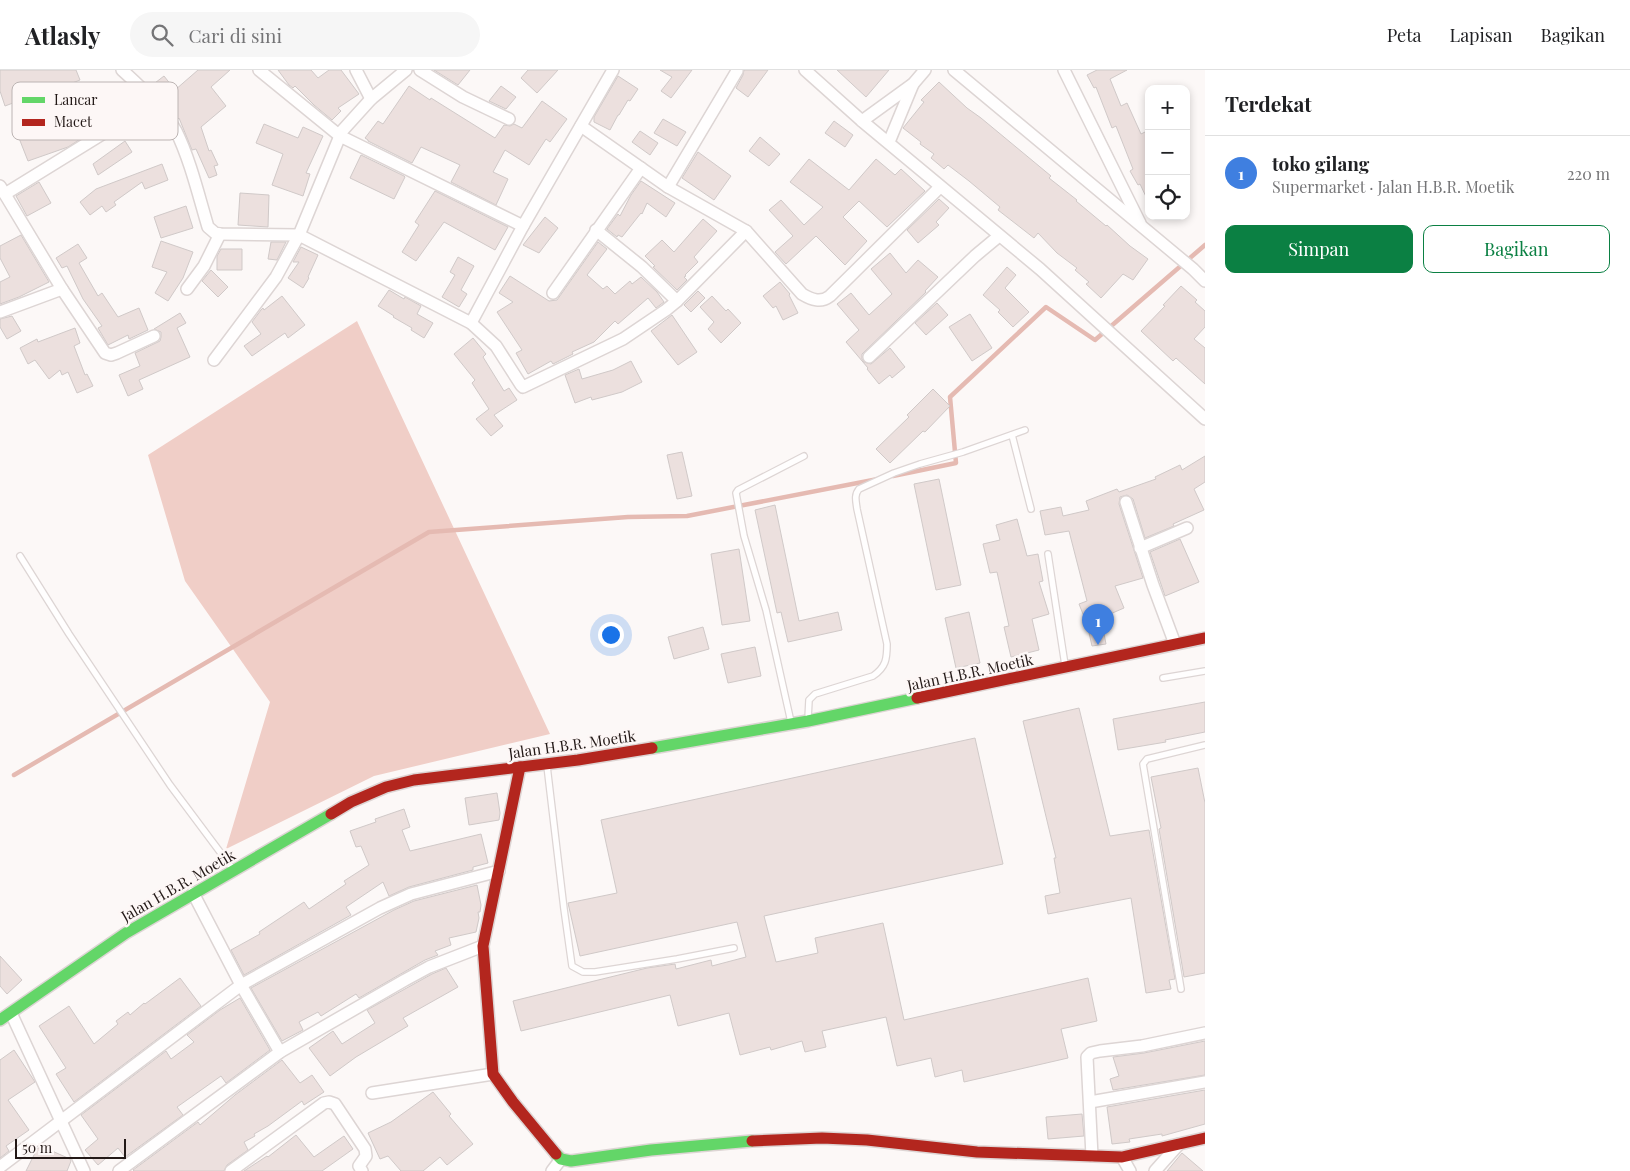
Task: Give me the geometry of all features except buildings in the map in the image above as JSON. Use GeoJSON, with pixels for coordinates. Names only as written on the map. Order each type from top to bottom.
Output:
{"type":"FeatureCollection","features":[{"type":"Feature","properties":{"kind":"street"},"geometry":{"type":"LineString","coordinates":[[122,70],[134,82]]}},
{"type":"Feature","properties":{"kind":"street"},"geometry":{"type":"LineString","coordinates":[[259,70],[340,136],[523,226]]}},
{"type":"Feature","properties":{"kind":"street"},"geometry":{"type":"LineString","coordinates":[[356,70],[371,99]]}},
{"type":"Feature","properties":{"kind":"street"},"geometry":{"type":"LineString","coordinates":[[214,360],[276,277],[299,235],[342,131],[371,99],[406,70]]}},
{"type":"Feature","properties":{"kind":"street"},"geometry":{"type":"LineString","coordinates":[[420,70],[463,97],[509,118]]}},
{"type":"Feature","properties":{"kind":"street"},"geometry":{"type":"LineString","coordinates":[[471,323],[523,226],[613,70]]}},
{"type":"Feature","properties":{"kind":"street"},"geometry":{"type":"LineString","coordinates":[[805,70],[862,121],[1040,269],[1205,419]]}},
{"type":"Feature","properties":{"kind":"street"},"geometry":{"type":"LineString","coordinates":[[889,142],[914,84],[925,70]]}},
{"type":"Feature","properties":{"kind":"street"},"geometry":{"type":"LineString","coordinates":[[954,70],[1142,226],[1205,281]]}},
{"type":"Feature","properties":{"kind":"street"},"geometry":{"type":"LineString","coordinates":[[1064,70],[1142,226]]}},
{"type":"Feature","properties":{"kind":"street"},"geometry":{"type":"LineString","coordinates":[[668,187],[737,71]]}},
{"type":"Feature","properties":{"kind":"street"},"geometry":{"type":"LineString","coordinates":[[862,121],[914,84]]}},
{"type":"Feature","properties":{"kind":"street"},"geometry":{"type":"LineString","coordinates":[[581,126],[668,187],[746,231],[802,294],[808,298],[821,300],[830,296],[940,187]]}},
{"type":"Feature","properties":{"kind":"street"},"geometry":{"type":"LineString","coordinates":[[178,138],[208,227],[215,233],[299,235],[471,323],[496,346],[524,387],[623,339],[640,328],[677,301],[746,231]]}},
{"type":"Feature","properties":{"kind":"street"},"geometry":{"type":"LineString","coordinates":[[88,140],[2,190],[62,289],[105,353],[111,355],[117,353],[154,336]]}},
{"type":"Feature","properties":{"kind":"street"},"geometry":{"type":"LineString","coordinates":[[553,293],[641,168]]}},
{"type":"Feature","properties":{"kind":"street"},"geometry":{"type":"LineString","coordinates":[[596,230],[642,266],[677,301]]}},
{"type":"Feature","properties":{"kind":"street"},"geometry":{"type":"LineString","coordinates":[[187,289],[204,266],[220,234]]}},
{"type":"Feature","properties":{"kind":"street"},"geometry":{"type":"LineString","coordinates":[[869,357],[975,256],[999,236]]}},
{"type":"Feature","properties":{"kind":"street"},"geometry":{"type":"LineString","coordinates":[[0,312],[62,289]]}},
{"type":"Feature","properties":{"kind":"street"},"geometry":{"type":"LineString","coordinates":[[1126,502],[1140,548],[1175,644]]}},
{"type":"Feature","properties":{"kind":"street"},"geometry":{"type":"LineString","coordinates":[[1140,548],[1187,528]]}},
{"type":"Feature","properties":{"kind":"street","name":"Jalan H.B.R. Moetik"},"geometry":{"type":"LineString","coordinates":[[0,1020],[126,933],[350,802],[386,787],[414,780],[578,760],[792,724],[1205,638]]}},
{"type":"Feature","properties":{"kind":"street"},"geometry":{"type":"LineString","coordinates":[[520,767],[484,946],[493,1074],[513,1102],[569,1162]]}},
{"type":"Feature","properties":{"kind":"street"},"geometry":{"type":"LineString","coordinates":[[0,1167],[241,984],[397,900],[411,894],[499,871]]}},
{"type":"Feature","properties":{"kind":"street"},"geometry":{"type":"LineString","coordinates":[[193,893],[241,984],[280,1052]]}},
{"type":"Feature","properties":{"kind":"street"},"geometry":{"type":"LineString","coordinates":[[119,1171],[280,1052],[429,967],[484,946]]}},
{"type":"Feature","properties":{"kind":"street"},"geometry":{"type":"LineString","coordinates":[[11,1013],[84,1171]]}},
{"type":"Feature","properties":{"kind":"street"},"geometry":{"type":"LineString","coordinates":[[1092,1156],[1087,1057],[1091,1054],[1205,1034]]}},
{"type":"Feature","properties":{"kind":"street"},"geometry":{"type":"LineString","coordinates":[[372,1093],[493,1074]]}},
{"type":"Feature","properties":{"kind":"street"},"geometry":{"type":"LineString","coordinates":[[1090,1102],[1205,1082]]}},
{"type":"Feature","properties":{"kind":"street"},"geometry":{"type":"LineString","coordinates":[[231,1171],[329,1102],[335,1104],[365,1149],[366,1156],[358,1170]]}},
{"type":"Feature","properties":{"kind":"street"},"geometry":{"type":"LineString","coordinates":[[552,1171],[569,1162],[651,1150],[777,1139],[867,1140],[977,1152],[1122,1157],[1205,1138]]}},
{"type":"Feature","properties":{"kind":"street"},"geometry":{"type":"LineString","coordinates":[[1155,1171],[1180,1143]]}},
{"type":"Feature","properties":{"kind":"street"},"geometry":{"type":"LineString","coordinates":[[1122,1157],[1130,1171]]}},
{"type":"Feature","properties":{"kind":"lane"},"geometry":{"type":"LineString","coordinates":[[808,721],[809,700],[816,694],[873,676],[881,671],[886,664],[887,644],[855,496],[859,489],[894,473],[964,452],[1025,430]]}},
{"type":"Feature","properties":{"kind":"lane"},"geometry":{"type":"LineString","coordinates":[[1012,435],[1031,509]]}},
{"type":"Feature","properties":{"kind":"lane"},"geometry":{"type":"LineString","coordinates":[[792,724],[766,610],[739,513],[736,493],[738,490],[804,456]]}},
{"type":"Feature","properties":{"kind":"lane"},"geometry":{"type":"LineString","coordinates":[[1048,554],[1065,667]]}},
{"type":"Feature","properties":{"kind":"lane"},"geometry":{"type":"LineString","coordinates":[[20,556],[69,634],[170,785],[234,870]]}},
{"type":"Feature","properties":{"kind":"lane"},"geometry":{"type":"LineString","coordinates":[[1163,678],[1205,671]]}},
{"type":"Feature","properties":{"kind":"lane"},"geometry":{"type":"LineString","coordinates":[[1181,989],[1143,764],[1147,759],[1205,745]]}},
{"type":"Feature","properties":{"kind":"lane"},"geometry":{"type":"LineString","coordinates":[[547,764],[572,966],[582,972],[595,972],[734,948]]}},
{"type":"Feature","properties":{"kind":"shaded area"},"geometry":{"type":"Polygon","coordinates":[[[357,321],[550,734],[374,776],[226,849],[270,702],[185,581],[148,455],[357,321]]]}},
{"type":"Feature","properties":{"kind":"waterway"},"geometry":{"type":"LineString","coordinates":[[893,476],[956,463],[950,397],[1046,307],[1095,340],[1205,245]]}},
{"type":"Feature","properties":{"kind":"waterway"},"geometry":{"type":"LineString","coordinates":[[14,775],[429,532],[628,517],[687,516],[878,479]]}},
{"type":"Feature","properties":{"kind":"traffic: fast"},"geometry":{"type":"LineString","coordinates":[[652,748],[808,721],[917,698]]}},
{"type":"Feature","properties":{"kind":"traffic: fast"},"geometry":{"type":"LineString","coordinates":[[0,1020],[126,933],[331,814]]}},
{"type":"Feature","properties":{"kind":"traffic: fast"},"geometry":{"type":"LineString","coordinates":[[556,1154],[561,1159],[571,1161],[651,1150],[752,1141]]}},
{"type":"Feature","properties":{"kind":"traffic: jam"},"geometry":{"type":"LineString","coordinates":[[917,698],[1205,638]]}},
{"type":"Feature","properties":{"kind":"traffic: jam"},"geometry":{"type":"LineString","coordinates":[[331,814],[351,802],[386,787],[414,780],[578,760],[652,748]]}},
{"type":"Feature","properties":{"kind":"traffic: jam"},"geometry":{"type":"LineString","coordinates":[[520,767],[483,946],[493,1074],[513,1102],[556,1154]]}},
{"type":"Feature","properties":{"kind":"traffic: jam"},"geometry":{"type":"LineString","coordinates":[[752,1141],[822,1138],[867,1140],[977,1152],[1122,1157],[1205,1138]]}},
{"type":"Feature","properties":{"kind":"place","name":"toko gilang"},"geometry":{"type":"Point","coordinates":[1098,645]}}]}
